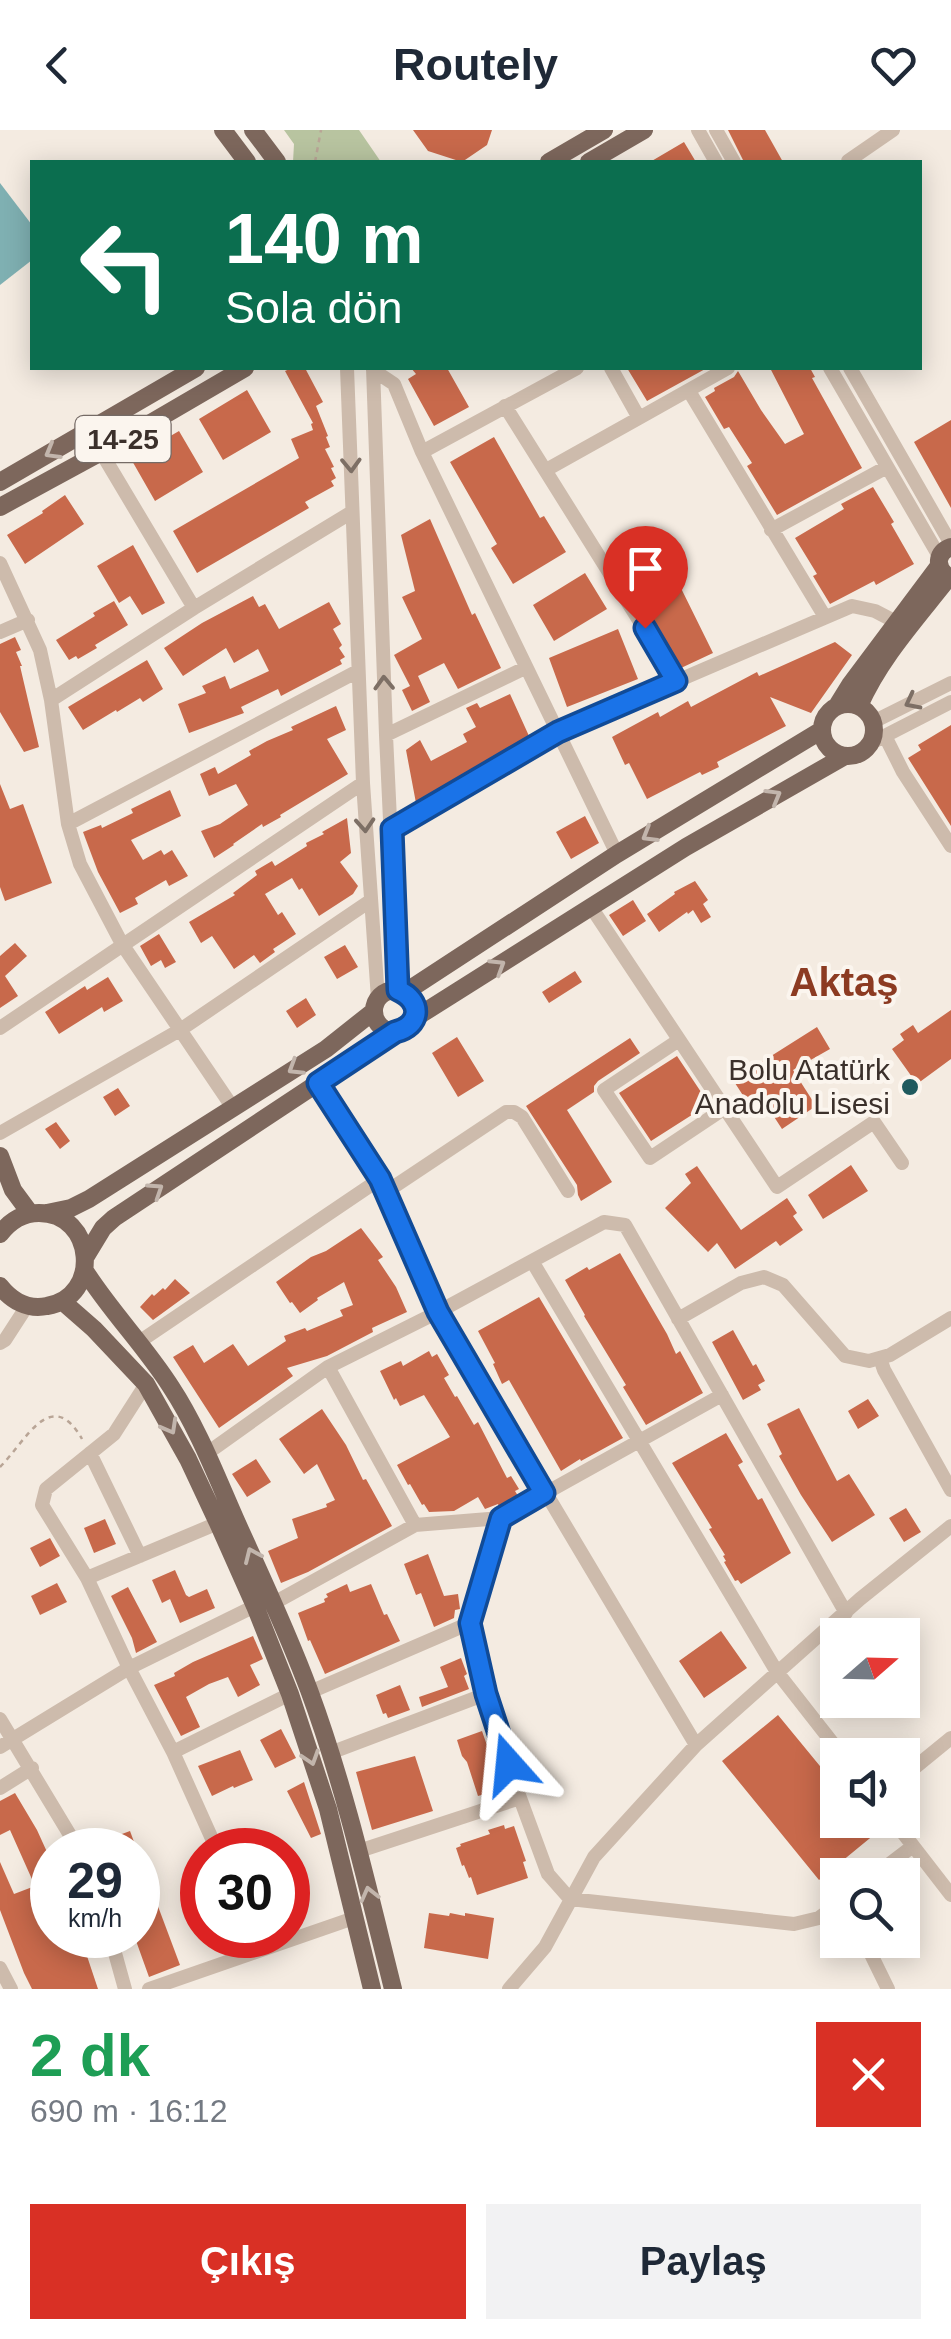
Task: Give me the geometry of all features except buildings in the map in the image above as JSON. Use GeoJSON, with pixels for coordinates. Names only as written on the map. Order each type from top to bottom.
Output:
{"type":"FeatureCollection","features":[{"type":"Feature","properties":{"kind":"main road"},"geometry":{"type":"LineString","coordinates":[[224,130],[246,160]]}},
{"type":"Feature","properties":{"kind":"main road"},"geometry":{"type":"LineString","coordinates":[[253,130],[275,160]]}},
{"type":"Feature","properties":{"kind":"main road"},"geometry":{"type":"LineString","coordinates":[[552,160],[604,130]]}},
{"type":"Feature","properties":{"kind":"main road"},"geometry":{"type":"LineString","coordinates":[[592,160],[644,130]]}},
{"type":"Feature","properties":{"kind":"main road","name":"14-25"},"geometry":{"type":"LineString","coordinates":[[0,482],[193,370]]}},
{"type":"Feature","properties":{"kind":"main road","name":"14-25"},"geometry":{"type":"LineString","coordinates":[[0,508],[242,370]]}},
{"type":"Feature","properties":{"kind":"main road"},"geometry":{"type":"LineString","coordinates":[[845,756],[826,744],[822,730],[826,716],[947,561]]}},
{"type":"Feature","properties":{"kind":"main road"},"geometry":{"type":"LineString","coordinates":[[858,706],[947,561]]}},
{"type":"Feature","properties":{"kind":"main road"},"geometry":{"type":"LineString","coordinates":[[10,1298],[42,1308],[70,1297],[80,1285],[103,1228],[114,1218],[395,1032],[407,1028],[415,1018],[686,846],[845,756],[860,754],[876,734],[865,710],[837,706]]}},
{"type":"Feature","properties":{"kind":"main road"},"geometry":{"type":"LineString","coordinates":[[0,1234],[15,1219],[71,1208],[89,1199],[326,1049],[389,991],[401,991],[822,730]]}},
{"type":"Feature","properties":{"kind":"main road"},"geometry":{"type":"LineString","coordinates":[[401,991],[415,1005],[415,1018]]}},
{"type":"Feature","properties":{"kind":"main road"},"geometry":{"type":"LineString","coordinates":[[376,1005],[378,1023],[395,1032]]}},
{"type":"Feature","properties":{"kind":"main road"},"geometry":{"type":"LineString","coordinates":[[0,1156],[12,1190],[38,1213],[62,1218],[75,1229],[102,1299],[172,1388],[206,1454],[264,1604],[328,1809],[372,1989]]}},
{"type":"Feature","properties":{"kind":"main road"},"geometry":{"type":"LineString","coordinates":[[62,1301],[146,1384],[310,1692],[358,1851],[393,1989]]}},
{"type":"Feature","properties":{"kind":"street"},"geometry":{"type":"LineString","coordinates":[[698,130],[715,160]]}},
{"type":"Feature","properties":{"kind":"street"},"geometry":{"type":"LineString","coordinates":[[716,130],[733,160]]}},
{"type":"Feature","properties":{"kind":"street"},"geometry":{"type":"LineString","coordinates":[[849,160],[894,130]]}},
{"type":"Feature","properties":{"kind":"street"},"geometry":{"type":"LineString","coordinates":[[347,370],[362,784],[376,1005]]}},
{"type":"Feature","properties":{"kind":"street"},"geometry":{"type":"LineString","coordinates":[[374,370],[386,734],[401,991]]}},
{"type":"Feature","properties":{"kind":"street"},"geometry":{"type":"LineString","coordinates":[[375,370],[394,384],[422,452],[617,854]]}},
{"type":"Feature","properties":{"kind":"street"},"geometry":{"type":"LineString","coordinates":[[422,452],[572,370]]}},
{"type":"Feature","properties":{"kind":"street"},"geometry":{"type":"LineString","coordinates":[[612,370],[640,418]]}},
{"type":"Feature","properties":{"kind":"street"},"geometry":{"type":"LineString","coordinates":[[546,470],[725,370]]}},
{"type":"Feature","properties":{"kind":"street"},"geometry":{"type":"LineString","coordinates":[[831,370],[947,561]]}},
{"type":"Feature","properties":{"kind":"street"},"geometry":{"type":"LineString","coordinates":[[851,370],[947,561]]}},
{"type":"Feature","properties":{"kind":"street"},"geometry":{"type":"LineString","coordinates":[[690,391],[826,618]]}},
{"type":"Feature","properties":{"kind":"street"},"geometry":{"type":"LineString","coordinates":[[506,406],[676,681]]}},
{"type":"Feature","properties":{"kind":"street"},"geometry":{"type":"LineString","coordinates":[[100,452],[194,608]]}},
{"type":"Feature","properties":{"kind":"street"},"geometry":{"type":"LineString","coordinates":[[771,530],[887,467]]}},
{"type":"Feature","properties":{"kind":"street"},"geometry":{"type":"LineString","coordinates":[[51,700],[352,512]]}},
{"type":"Feature","properties":{"kind":"street"},"geometry":{"type":"LineString","coordinates":[[0,563],[40,650],[68,824],[80,864],[122,944],[233,1108]]}},
{"type":"Feature","properties":{"kind":"street"},"geometry":{"type":"LineString","coordinates":[[392,829],[558,732],[852,606],[875,611],[898,623]]}},
{"type":"Feature","properties":{"kind":"street"},"geometry":{"type":"LineString","coordinates":[[0,632],[28,620]]}},
{"type":"Feature","properties":{"kind":"street"},"geometry":{"type":"LineString","coordinates":[[386,734],[525,668]]}},
{"type":"Feature","properties":{"kind":"street"},"geometry":{"type":"LineString","coordinates":[[68,824],[358,671]]}},
{"type":"Feature","properties":{"kind":"street"},"geometry":{"type":"LineString","coordinates":[[876,734],[951,682]]}},
{"type":"Feature","properties":{"kind":"street"},"geometry":{"type":"LineString","coordinates":[[876,734],[951,702]]}},
{"type":"Feature","properties":{"kind":"street"},"geometry":{"type":"LineString","coordinates":[[876,734],[951,846]]}},
{"type":"Feature","properties":{"kind":"street"},"geometry":{"type":"LineString","coordinates":[[0,1028],[362,784]]}},
{"type":"Feature","properties":{"kind":"street"},"geometry":{"type":"LineString","coordinates":[[0,1133],[180,1030],[370,900]]}},
{"type":"Feature","properties":{"kind":"street"},"geometry":{"type":"LineString","coordinates":[[591,907],[777,1187],[874,1122],[902,1163]]}},
{"type":"Feature","properties":{"kind":"street"},"geometry":{"type":"LineString","coordinates":[[679,1040],[604,1090],[650,1158],[725,1108]]}},
{"type":"Feature","properties":{"kind":"street"},"geometry":{"type":"LineString","coordinates":[[318,1083],[383,1185],[438,1312],[696,1745]]}},
{"type":"Feature","properties":{"kind":"street"},"geometry":{"type":"LineString","coordinates":[[139,1342],[383,1185],[506,1112],[522,1117],[568,1191]]}},
{"type":"Feature","properties":{"kind":"street"},"geometry":{"type":"LineString","coordinates":[[206,1454],[328,1368],[604,1222],[624,1225],[846,1614]]}},
{"type":"Feature","properties":{"kind":"street"},"geometry":{"type":"LineString","coordinates":[[532,1261],[776,1672],[828,1738]]}},
{"type":"Feature","properties":{"kind":"street"},"geometry":{"type":"LineString","coordinates":[[678,1318],[741,1283],[764,1277],[784,1285],[845,1356],[869,1361],[890,1355],[951,1318]]}},
{"type":"Feature","properties":{"kind":"street"},"geometry":{"type":"LineString","coordinates":[[0,1343],[5,1340],[10,1298]]}},
{"type":"Feature","properties":{"kind":"street"},"geometry":{"type":"LineString","coordinates":[[880,1358],[951,1490]]}},
{"type":"Feature","properties":{"kind":"street"},"geometry":{"type":"LineString","coordinates":[[328,1368],[415,1525]]}},
{"type":"Feature","properties":{"kind":"street"},"geometry":{"type":"LineString","coordinates":[[146,1384],[114,1434],[46,1489],[42,1505],[87,1578],[207,1828]]}},
{"type":"Feature","properties":{"kind":"street"},"geometry":{"type":"LineString","coordinates":[[7,1744],[129,1668],[264,1604],[415,1525],[501,1518],[722,1396]]}},
{"type":"Feature","properties":{"kind":"street"},"geometry":{"type":"LineString","coordinates":[[90,1453],[140,1556]]}},
{"type":"Feature","properties":{"kind":"street"},"geometry":{"type":"LineString","coordinates":[[501,1518],[470,1623],[486,1694],[548,1874],[570,1899],[794,1924],[820,1917]]}},
{"type":"Feature","properties":{"kind":"street"},"geometry":{"type":"LineString","coordinates":[[87,1578],[218,1523]]}},
{"type":"Feature","properties":{"kind":"street"},"geometry":{"type":"LineString","coordinates":[[509,1989],[545,1947],[594,1857],[696,1745],[776,1672],[951,1526]]}},
{"type":"Feature","properties":{"kind":"street"},"geometry":{"type":"LineString","coordinates":[[310,1692],[470,1623]]}},
{"type":"Feature","properties":{"kind":"street"},"geometry":{"type":"LineString","coordinates":[[173,1752],[290,1694]]}},
{"type":"Feature","properties":{"kind":"street"},"geometry":{"type":"LineString","coordinates":[[330,1753],[486,1694]]}},
{"type":"Feature","properties":{"kind":"street"},"geometry":{"type":"LineString","coordinates":[[0,1719],[7,1744],[32,1768],[66,1828]]}},
{"type":"Feature","properties":{"kind":"street"},"geometry":{"type":"LineString","coordinates":[[920,1763],[951,1738]]}},
{"type":"Feature","properties":{"kind":"street"},"geometry":{"type":"LineString","coordinates":[[0,1788],[32,1768]]}},
{"type":"Feature","properties":{"kind":"street"},"geometry":{"type":"LineString","coordinates":[[358,1851],[520,1798]]}},
{"type":"Feature","properties":{"kind":"street"},"geometry":{"type":"LineString","coordinates":[[907,1838],[951,1894]]}},
{"type":"Feature","properties":{"kind":"street"},"geometry":{"type":"LineString","coordinates":[[897,1858],[913,1846]]}},
{"type":"Feature","properties":{"kind":"street"},"geometry":{"type":"LineString","coordinates":[[310,1929],[354,1918]]}},
{"type":"Feature","properties":{"kind":"street"},"geometry":{"type":"LineString","coordinates":[[116,1958],[125,1989]]}},
{"type":"Feature","properties":{"kind":"street"},"geometry":{"type":"LineString","coordinates":[[149,1989],[221,1958]]}},
{"type":"Feature","properties":{"kind":"street"},"geometry":{"type":"LineString","coordinates":[[873,1958],[888,1989]]}},
{"type":"Feature","properties":{"kind":"street"},"geometry":{"type":"LineString","coordinates":[[0,1968],[11,1989]]}},
{"type":"Feature","properties":{"kind":"path"},"geometry":{"type":"LineString","coordinates":[[315,160],[321,130]]}},
{"type":"Feature","properties":{"kind":"path"},"geometry":{"type":"LineString","coordinates":[[0,1467],[50,1416],[69,1420],[90,1453]]}},
{"type":"Feature","properties":{"kind":"green space"},"geometry":{"type":"Polygon","coordinates":[[[284,130],[359,130],[380,160],[293,160],[294,144],[284,130]]]}},
{"type":"Feature","properties":{"kind":"water"},"geometry":{"type":"Polygon","coordinates":[[[0,183],[30,222],[30,262],[0,285],[0,183]]]}},
{"type":"Feature","properties":{"kind":"place","name":"Bolu Atatürk Anadolu Lisesi"},"geometry":{"type":"Point","coordinates":[910,1087]}},
{"type":"Feature","properties":{"kind":"district","name":"Aktaş"},"geometry":{"type":"Point","coordinates":[844,982]}},
{"type":"Feature","properties":{"kind":"route"},"geometry":{"type":"LineString","coordinates":[[509,1764],[486,1694],[470,1623],[501,1518],[544,1493],[438,1312],[380,1179],[318,1083],[407,1028],[415,1018],[412,999],[398,990],[392,829],[558,732],[676,681],[645,628]]}}]}
